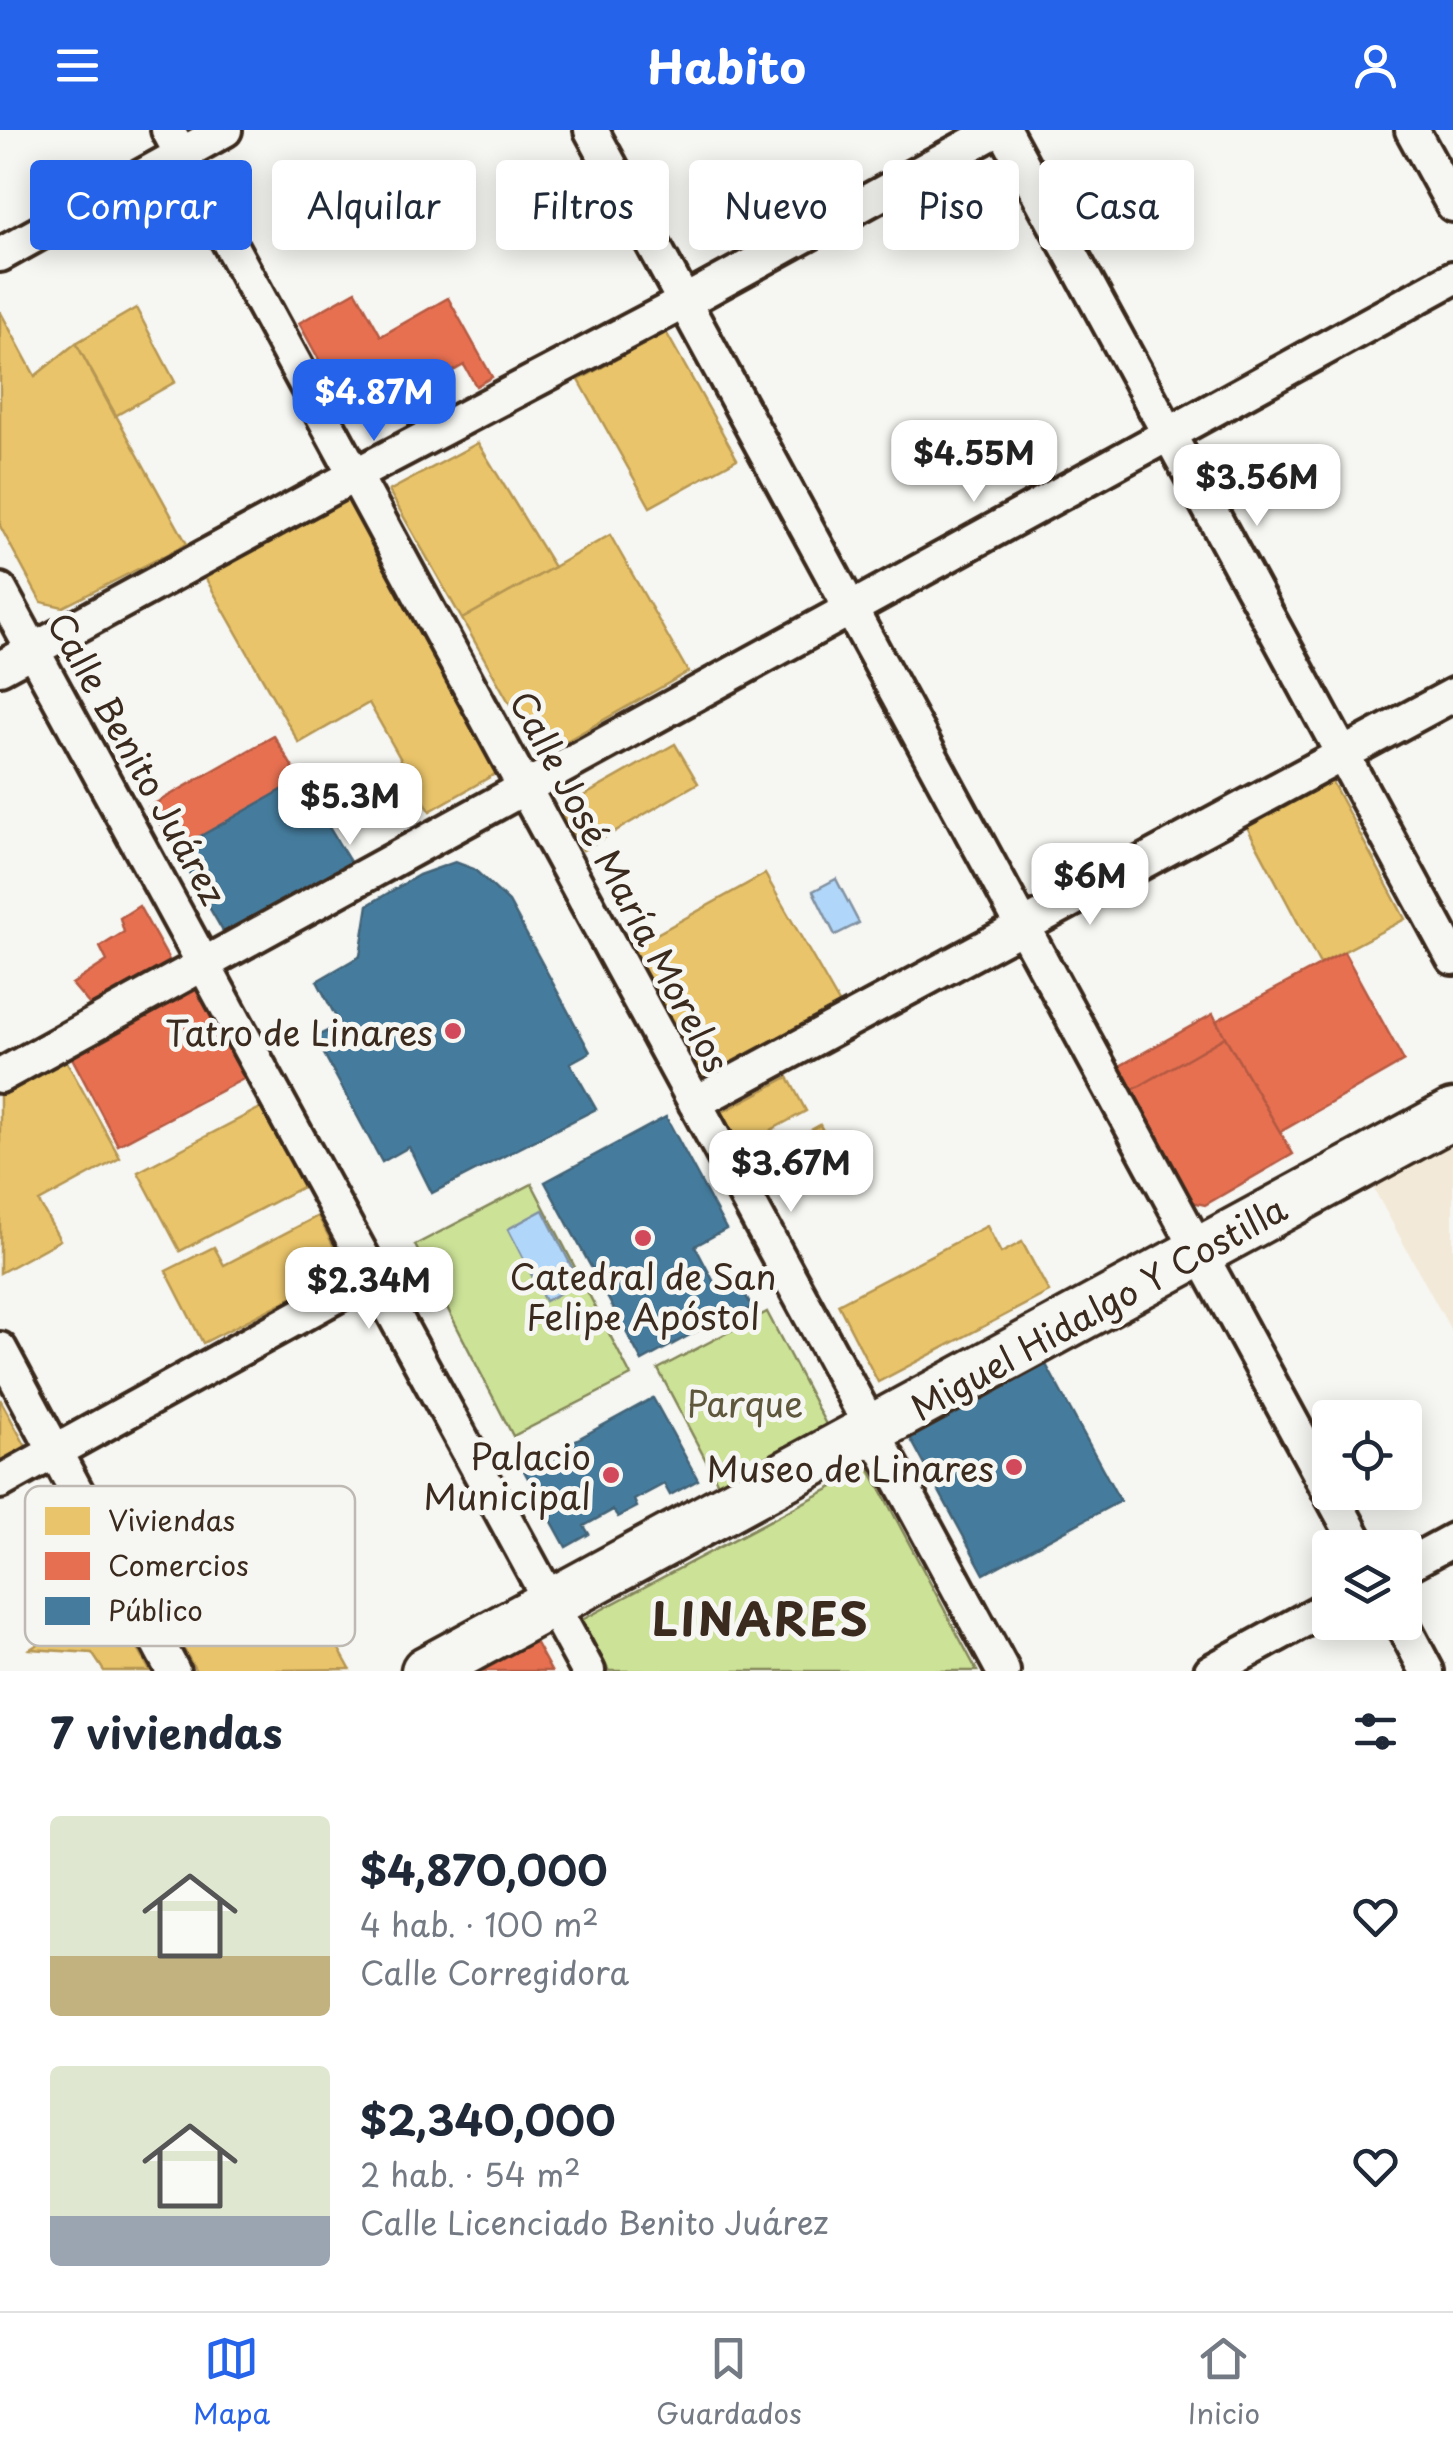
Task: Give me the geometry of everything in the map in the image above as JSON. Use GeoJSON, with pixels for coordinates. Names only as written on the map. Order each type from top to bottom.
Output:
{"type":"FeatureCollection","features":[{"type":"Feature","properties":{"kind":"main road","name":"Miguel Hidalgo Y Costilla"},"geometry":{"type":"LineString","coordinates":[[426,1671],[1453,1114]]}},
{"type":"Feature","properties":{"kind":"street"},"geometry":{"type":"LineString","coordinates":[[0,255],[174,142],[226,130]]}},
{"type":"Feature","properties":{"kind":"street"},"geometry":{"type":"LineString","coordinates":[[591,130],[1350,1530]]}},
{"type":"Feature","properties":{"kind":"street"},"geometry":{"type":"LineString","coordinates":[[0,668],[1001,130],[1453,958]]}},
{"type":"Feature","properties":{"kind":"street"},"geometry":{"type":"LineString","coordinates":[[1412,130],[1453,205]]}},
{"type":"Feature","properties":{"kind":"street","name":"Calle José María Morelos"},"geometry":{"type":"LineString","coordinates":[[174,142],[1003,1671]]}},
{"type":"Feature","properties":{"kind":"street"},"geometry":{"type":"LineString","coordinates":[[0,1076],[1453,278]]}},
{"type":"Feature","properties":{"kind":"street","name":"Calle Benito Juárez"},"geometry":{"type":"LineString","coordinates":[[0,590],[588,1671]]}},
{"type":"Feature","properties":{"kind":"street"},"geometry":{"type":"LineString","coordinates":[[696,1102],[1453,695]]}},
{"type":"Feature","properties":{"kind":"street"},"geometry":{"type":"LineString","coordinates":[[0,1482],[374,1276]]}},
{"type":"Feature","properties":{"kind":"street"},"geometry":{"type":"LineString","coordinates":[[0,1349],[74,1486]]}},
{"type":"Feature","properties":{"kind":"street"},"geometry":{"type":"LineString","coordinates":[[1422,1557],[1453,1540]]}},
{"type":"Feature","properties":{"kind":"street"},"geometry":{"type":"LineString","coordinates":[[1211,1671],[1312,1616]]}},
{"type":"Feature","properties":{"kind":"street"},"geometry":{"type":"LineString","coordinates":[[1410,1640],[1427,1671]]}},
{"type":"Feature","properties":{"kind":"street"},"geometry":{"type":"LineString","coordinates":[[160,1646],[173,1671]]}},
{"type":"Feature","properties":{"kind":"shaded area"},"geometry":{"type":"Polygon","coordinates":[[[1453,1137],[1453,1334],[1370,1182],[1453,1137]]]}},
{"type":"Feature","properties":{"kind":"green space"},"geometry":{"type":"Polygon","coordinates":[[[532,1184],[631,1376],[513,1436],[415,1245],[532,1184]]]}},
{"type":"Feature","properties":{"kind":"green space","name":"Parque"},"geometry":{"type":"Polygon","coordinates":[[[767,1312],[832,1436],[723,1493],[658,1369],[767,1312]]]}},
{"type":"Feature","properties":{"kind":"green space"},"geometry":{"type":"Polygon","coordinates":[[[869,1468],[977,1671],[609,1671],[582,1620],[869,1468]]]}},
{"type":"Feature","properties":{"kind":"water"},"geometry":{"type":"Polygon","coordinates":[[[836,879],[859,923],[835,935],[813,891],[836,879]]]}},
{"type":"Feature","properties":{"kind":"water"},"geometry":{"type":"Polygon","coordinates":[[[543,1210],[580,1283],[545,1301],[508,1229],[543,1210]]]}},
{"type":"Feature","properties":{"kind":"building: Viviendas"},"geometry":{"type":"Polygon","coordinates":[[[136,308],[175,382],[115,416],[76,343],[136,308]]]}},
{"type":"Feature","properties":{"kind":"building: Viviendas"},"geometry":{"type":"Polygon","coordinates":[[[0,311],[35,376],[76,343],[187,544],[63,607],[41,602],[0,526],[0,311]]]}},
{"type":"Feature","properties":{"kind":"building: Viviendas"},"geometry":{"type":"Polygon","coordinates":[[[666,332],[737,459],[650,507],[579,380],[666,332]]]}},
{"type":"Feature","properties":{"kind":"building: Viviendas"},"geometry":{"type":"Polygon","coordinates":[[[478,443],[554,567],[462,619],[389,491],[478,443]]]}},
{"type":"Feature","properties":{"kind":"building: Viviendas"},"geometry":{"type":"Polygon","coordinates":[[[343,490],[502,770],[430,811],[369,703],[299,743],[201,570],[343,490]]]}},
{"type":"Feature","properties":{"kind":"building: Viviendas"},"geometry":{"type":"Polygon","coordinates":[[[610,535],[688,672],[547,752],[532,743],[462,619],[610,535]]]}},
{"type":"Feature","properties":{"kind":"building: Viviendas"},"geometry":{"type":"Polygon","coordinates":[[[675,744],[698,783],[583,850],[559,810],[675,744]]]}},
{"type":"Feature","properties":{"kind":"building: Viviendas"},"geometry":{"type":"Polygon","coordinates":[[[1331,780],[1405,919],[1320,964],[1246,825],[1331,780]]]}},
{"type":"Feature","properties":{"kind":"building: Viviendas"},"geometry":{"type":"Polygon","coordinates":[[[765,874],[840,1005],[717,1081],[695,1074],[626,951],[765,874]]]}},
{"type":"Feature","properties":{"kind":"building: Viviendas"},"geometry":{"type":"Polygon","coordinates":[[[63,1055],[120,1158],[39,1202],[60,1240],[0,1273],[0,1090],[63,1055]]]}},
{"type":"Feature","properties":{"kind":"building: Viviendas"},"geometry":{"type":"Polygon","coordinates":[[[788,1077],[806,1111],[771,1130],[780,1147],[820,1125],[833,1150],[760,1190],[719,1114],[788,1077]]]}},
{"type":"Feature","properties":{"kind":"building: Viviendas"},"geometry":{"type":"Polygon","coordinates":[[[266,1105],[308,1184],[180,1251],[138,1172],[266,1105]]]}},
{"type":"Feature","properties":{"kind":"building: Viviendas"},"geometry":{"type":"Polygon","coordinates":[[[318,1216],[346,1270],[203,1343],[166,1271],[214,1247],[224,1265],[318,1216]]]}},
{"type":"Feature","properties":{"kind":"building: Viviendas"},"geometry":{"type":"Polygon","coordinates":[[[987,1226],[1001,1253],[1022,1242],[1049,1292],[878,1382],[838,1304],[987,1226]]]}},
{"type":"Feature","properties":{"kind":"building: Viviendas"},"geometry":{"type":"Polygon","coordinates":[[[0,1399],[31,1456],[0,1474],[0,1399]]]}},
{"type":"Feature","properties":{"kind":"building: Viviendas"},"geometry":{"type":"Polygon","coordinates":[[[136,1646],[150,1671],[104,1671],[92,1653],[30,1649],[136,1646]]]}},
{"type":"Feature","properties":{"kind":"building: Viviendas"},"geometry":{"type":"Polygon","coordinates":[[[182,1646],[337,1646],[350,1669],[196,1671],[182,1646]]]}},
{"type":"Feature","properties":{"kind":"building: Comercios"},"geometry":{"type":"Polygon","coordinates":[[[356,291],[381,336],[448,298],[492,377],[476,386],[464,365],[387,408],[381,423],[357,414],[364,395],[348,365],[328,376],[299,323],[356,291]]]}},
{"type":"Feature","properties":{"kind":"building: Comercios"},"geometry":{"type":"Polygon","coordinates":[[[274,736],[300,780],[176,850],[149,807],[274,736]]]}},
{"type":"Feature","properties":{"kind":"building: Comercios"},"geometry":{"type":"Polygon","coordinates":[[[139,906],[173,967],[95,1011],[72,984],[107,961],[100,947],[124,932],[120,918],[139,906]]]}},
{"type":"Feature","properties":{"kind":"building: Comercios"},"geometry":{"type":"Polygon","coordinates":[[[1344,952],[1404,1061],[1280,1132],[1216,1021],[1344,952]]]}},
{"type":"Feature","properties":{"kind":"building: Comercios"},"geometry":{"type":"Polygon","coordinates":[[[199,986],[247,1077],[118,1145],[70,1054],[199,986]]]}},
{"type":"Feature","properties":{"kind":"building: Comercios"},"geometry":{"type":"Polygon","coordinates":[[[1213,1014],[1225,1037],[1131,1091],[1118,1067],[1213,1014]]]}},
{"type":"Feature","properties":{"kind":"building: Comercios"},"geometry":{"type":"Polygon","coordinates":[[[1225,1037],[1293,1154],[1205,1205],[1188,1201],[1131,1091],[1225,1037]]]}},
{"type":"Feature","properties":{"kind":"building: Comercios"},"geometry":{"type":"Polygon","coordinates":[[[532,1636],[551,1671],[476,1671],[532,1636]]]}},
{"type":"Feature","properties":{"kind":"building: Público"},"geometry":{"type":"Polygon","coordinates":[[[300,780],[352,865],[228,940],[176,850],[300,780]]]}},
{"type":"Feature","properties":{"kind":"building: Público","name":"Tatro de Linares"},"geometry":{"type":"Polygon","coordinates":[[[455,862],[474,869],[509,902],[590,1052],[570,1063],[596,1109],[432,1193],[409,1147],[382,1162],[315,1037],[340,1025],[317,981],[360,956],[368,905],[419,875],[455,862]]]}},
{"type":"Feature","properties":{"kind":"building: Público","name":"Catedral de San Felipe Apóstol"},"geometry":{"type":"Polygon","coordinates":[[[666,1117],[726,1229],[695,1246],[716,1286],[735,1276],[752,1307],[725,1322],[721,1318],[642,1361],[545,1182],[666,1117]]]}},
{"type":"Feature","properties":{"kind":"building: Público","name":"Museo de Linares"},"geometry":{"type":"Polygon","coordinates":[[[1043,1359],[1120,1501],[984,1574],[907,1432],[1043,1359]]]}},
{"type":"Feature","properties":{"kind":"building: Público","name":"Palacio Municipal"},"geometry":{"type":"Polygon","coordinates":[[[653,1398],[698,1480],[670,1495],[664,1484],[634,1500],[637,1507],[618,1517],[613,1510],[584,1526],[589,1534],[566,1547],[523,1469],[653,1398]]]}},
{"type":"Feature","properties":{"kind":"place","name":"Tatro de Linares"},"geometry":{"type":"Point","coordinates":[453,1031]}},
{"type":"Feature","properties":{"kind":"place","name":"Catedral de San Felipe Apóstol"},"geometry":{"type":"Point","coordinates":[643,1238]}},
{"type":"Feature","properties":{"kind":"place","name":"Museo de Linares"},"geometry":{"type":"Point","coordinates":[1014,1467]}},
{"type":"Feature","properties":{"kind":"place","name":"Palacio Municipal"},"geometry":{"type":"Point","coordinates":[611,1475]}},
{"type":"Feature","properties":{"kind":"district","name":"LINARES"},"geometry":{"type":"Point","coordinates":[761,1617]}}]}
